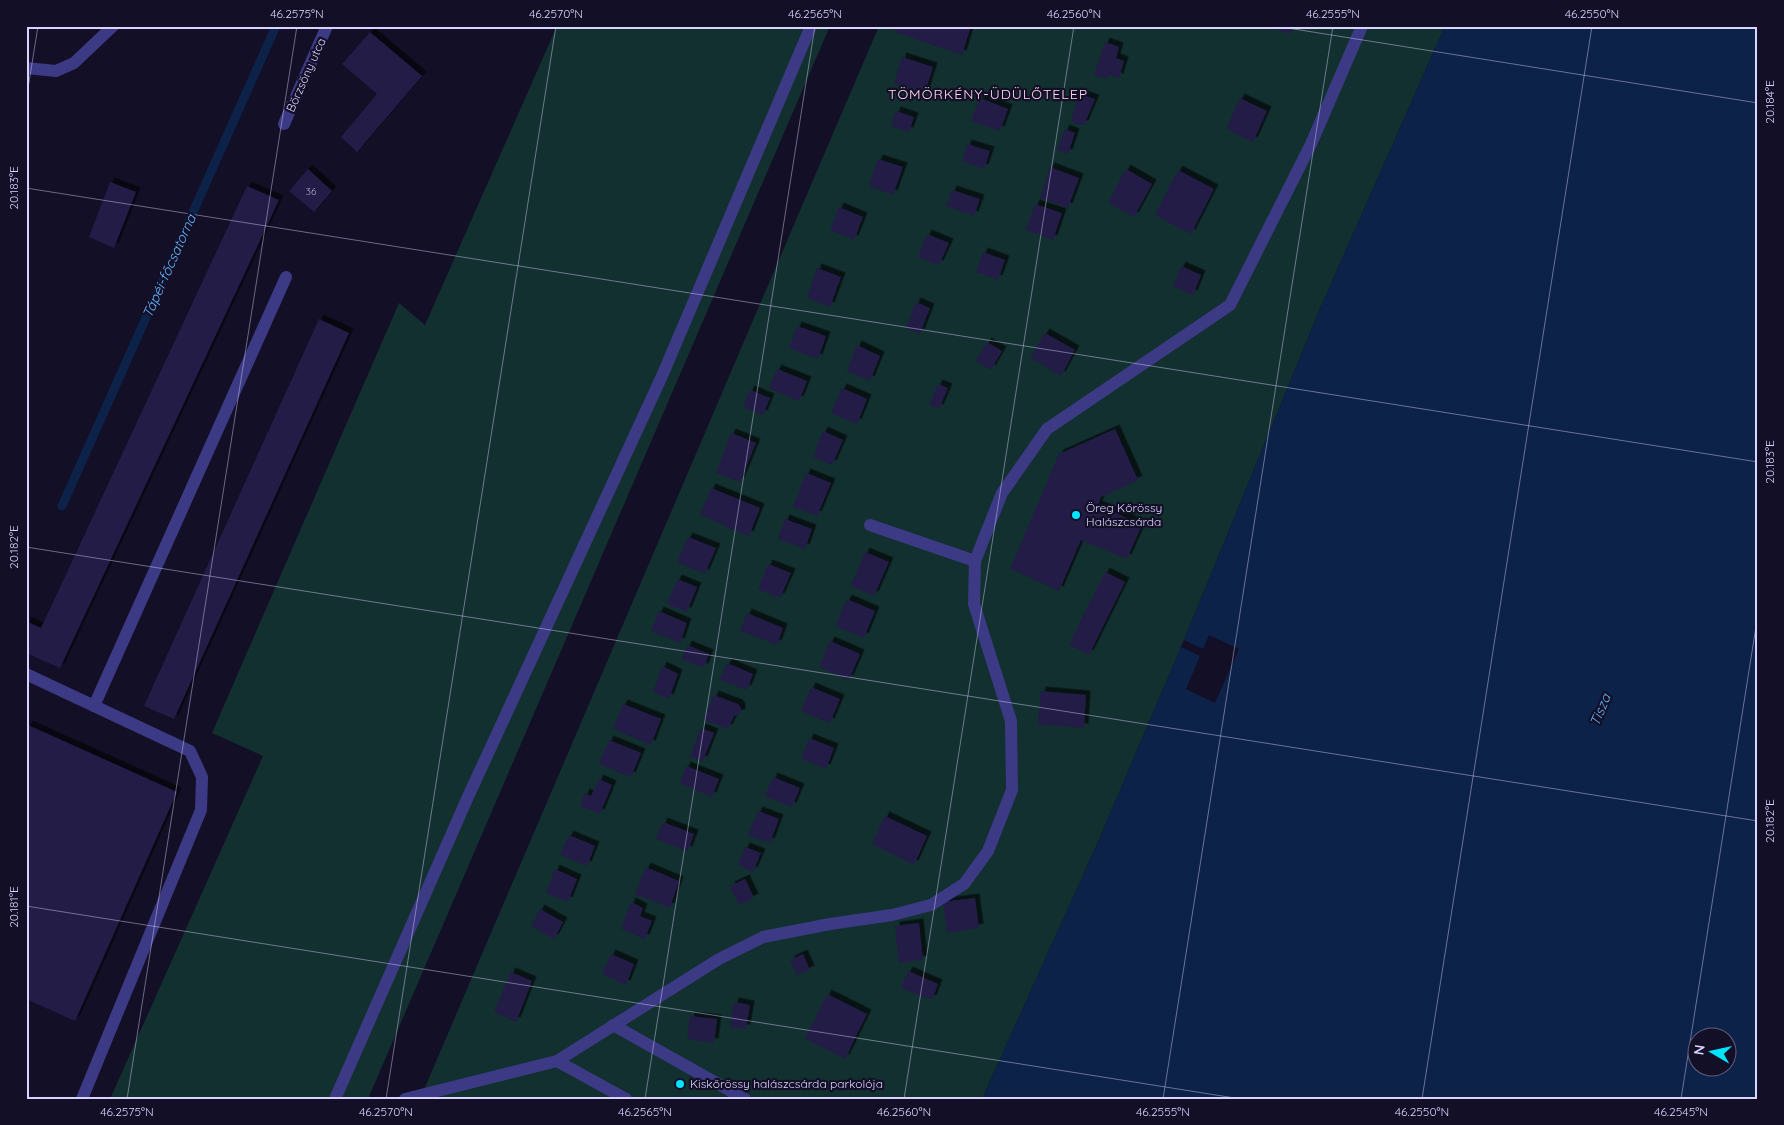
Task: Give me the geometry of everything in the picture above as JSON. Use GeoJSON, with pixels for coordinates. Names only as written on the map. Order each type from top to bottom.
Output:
{"type":"FeatureCollection","features":[{"type":"Feature","properties":{"kind":"street"},"geometry":{"type":"LineString","coordinates":[[26,68],[56,71],[74,63],[113,26]]}},
{"type":"Feature","properties":{"kind":"street","name":"Börzsöny utca"},"geometry":{"type":"LineString","coordinates":[[284,124],[327,26]]}},
{"type":"Feature","properties":{"kind":"street"},"geometry":{"type":"LineString","coordinates":[[335,1099],[467,799],[662,376],[811,26]]}},
{"type":"Feature","properties":{"kind":"street"},"geometry":{"type":"LineString","coordinates":[[405,1099],[557,1061],[719,959],[763,937],[892,914],[931,905],[964,884],[988,851],[1012,790],[1011,721],[974,604],[975,561],[1002,493],[1047,429],[1230,305],[1311,144],[1362,26]]}},
{"type":"Feature","properties":{"kind":"street"},"geometry":{"type":"LineString","coordinates":[[94,706],[286,277]]}},
{"type":"Feature","properties":{"kind":"street"},"geometry":{"type":"LineString","coordinates":[[870,525],[975,561]]}},
{"type":"Feature","properties":{"kind":"street"},"geometry":{"type":"LineString","coordinates":[[26,674],[190,751],[202,777],[201,810],[82,1099]]}},
{"type":"Feature","properties":{"kind":"street"},"geometry":{"type":"LineString","coordinates":[[613,1025],[745,1099]]}},
{"type":"Feature","properties":{"kind":"street"},"geometry":{"type":"LineString","coordinates":[[557,1061],[626,1099]]}},
{"type":"Feature","properties":{"kind":"green space"},"geometry":{"type":"Polygon","coordinates":[[[557,26],[830,26],[368,1099],[110,1099],[263,756],[212,733],[399,303],[425,325],[557,26]]]}},
{"type":"Feature","properties":{"kind":"green space"},"geometry":{"type":"Polygon","coordinates":[[[879,26],[1445,26],[1319,311],[1184,640],[1098,842],[982,1099],[420,1099],[879,26]]]}},
{"type":"Feature","properties":{"kind":"water","name":"Tisza"},"geometry":{"type":"Polygon","coordinates":[[[1445,26],[1758,26],[1758,1099],[982,1099],[1098,842],[1184,640],[1319,311],[1445,26]]]}},
{"type":"Feature","properties":{"kind":"pier"},"geometry":{"type":"Polygon","coordinates":[[[1209,635],[1239,649],[1215,703],[1186,689],[1200,656],[1181,647],[1184,640],[1203,649],[1209,635]]]}},
{"type":"Feature","properties":{"kind":"building"},"geometry":{"type":"Polygon","coordinates":[[[897,26],[971,26],[962,55],[895,32],[897,26]]]}},
{"type":"Feature","properties":{"kind":"building"},"geometry":{"type":"Polygon","coordinates":[[[1269,26],[1293,26],[1290,34],[1269,26]]]}},
{"type":"Feature","properties":{"kind":"building"},"geometry":{"type":"Polygon","coordinates":[[[370,32],[422,76],[357,152],[341,137],[377,94],[342,64],[370,32]]]}},
{"type":"Feature","properties":{"kind":"building"},"geometry":{"type":"Polygon","coordinates":[[[1105,42],[1119,47],[1116,58],[1124,61],[1119,78],[1108,75],[1107,79],[1094,75],[1105,42]]]}},
{"type":"Feature","properties":{"kind":"building"},"geometry":{"type":"Polygon","coordinates":[[[902,57],[933,67],[925,93],[894,83],[902,57]]]}},
{"type":"Feature","properties":{"kind":"building"},"geometry":{"type":"Polygon","coordinates":[[[1079,94],[1095,99],[1084,125],[1072,122],[1079,94]]]}},
{"type":"Feature","properties":{"kind":"building"},"geometry":{"type":"Polygon","coordinates":[[[980,98],[1008,109],[1000,131],[971,121],[980,98]]]}},
{"type":"Feature","properties":{"kind":"building"},"geometry":{"type":"Polygon","coordinates":[[[1240,98],[1267,111],[1253,142],[1226,129],[1240,98]]]}},
{"type":"Feature","properties":{"kind":"building"},"geometry":{"type":"Polygon","coordinates":[[[896,111],[914,117],[909,132],[891,126],[896,111]]]}},
{"type":"Feature","properties":{"kind":"building"},"geometry":{"type":"Polygon","coordinates":[[[1065,129],[1075,133],[1068,154],[1057,150],[1065,129]]]}},
{"type":"Feature","properties":{"kind":"building"},"geometry":{"type":"Polygon","coordinates":[[[967,144],[990,151],[984,169],[962,161],[967,144]]]}},
{"type":"Feature","properties":{"kind":"building"},"geometry":{"type":"Polygon","coordinates":[[[878,159],[903,167],[893,195],[869,186],[878,159]]]}},
{"type":"Feature","properties":{"kind":"building"},"geometry":{"type":"Polygon","coordinates":[[[1050,167],[1079,178],[1068,208],[1040,198],[1050,167]]]}},
{"type":"Feature","properties":{"kind":"building"},"geometry":{"type":"Polygon","coordinates":[[[308,169],[332,191],[314,212],[289,191],[308,169]]]}},
{"type":"Feature","properties":{"kind":"building"},"geometry":{"type":"Polygon","coordinates":[[[1126,169],[1152,184],[1134,217],[1108,203],[1126,169]]]}},
{"type":"Feature","properties":{"kind":"building"},"geometry":{"type":"Polygon","coordinates":[[[1178,170],[1214,189],[1191,234],[1155,215],[1178,170]]]}},
{"type":"Feature","properties":{"kind":"building"},"geometry":{"type":"Polygon","coordinates":[[[110,182],[136,192],[114,248],[89,237],[110,182]]]}},
{"type":"Feature","properties":{"kind":"building"},"geometry":{"type":"Polygon","coordinates":[[[247,186],[279,200],[60,668],[26,653],[26,621],[41,628],[247,186]]]}},
{"type":"Feature","properties":{"kind":"building"},"geometry":{"type":"Polygon","coordinates":[[[952,190],[980,199],[974,216],[946,206],[952,190]]]}},
{"type":"Feature","properties":{"kind":"building"},"geometry":{"type":"Polygon","coordinates":[[[1035,204],[1062,213],[1053,240],[1026,230],[1035,204]]]}},
{"type":"Feature","properties":{"kind":"building"},"geometry":{"type":"Polygon","coordinates":[[[839,207],[863,217],[854,240],[830,230],[839,207]]]}},
{"type":"Feature","properties":{"kind":"building"},"geometry":{"type":"Polygon","coordinates":[[[927,234],[949,243],[939,265],[918,257],[927,234]]]}},
{"type":"Feature","properties":{"kind":"building"},"geometry":{"type":"Polygon","coordinates":[[[983,252],[1005,260],[998,280],[976,272],[983,252]]]}},
{"type":"Feature","properties":{"kind":"building"},"geometry":{"type":"Polygon","coordinates":[[[1181,266],[1201,275],[1193,295],[1173,286],[1181,266]]]}},
{"type":"Feature","properties":{"kind":"building"},"geometry":{"type":"Polygon","coordinates":[[[817,268],[841,277],[830,307],[807,298],[817,268]]]}},
{"type":"Feature","properties":{"kind":"building"},"geometry":{"type":"Polygon","coordinates":[[[916,302],[930,308],[920,334],[906,328],[916,302]]]}},
{"type":"Feature","properties":{"kind":"building"},"geometry":{"type":"Polygon","coordinates":[[[319,319],[349,333],[174,719],[144,706],[319,319]]]}},
{"type":"Feature","properties":{"kind":"building"},"geometry":{"type":"Polygon","coordinates":[[[797,326],[826,336],[818,359],[789,348],[797,326]]]}},
{"type":"Feature","properties":{"kind":"building"},"geometry":{"type":"Polygon","coordinates":[[[1045,333],[1075,350],[1061,376],[1030,358],[1045,333]]]}},
{"type":"Feature","properties":{"kind":"building"},"geometry":{"type":"Polygon","coordinates":[[[987,342],[1002,351],[991,370],[976,361],[987,342]]]}},
{"type":"Feature","properties":{"kind":"building"},"geometry":{"type":"Polygon","coordinates":[[[857,345],[880,356],[870,381],[847,371],[857,345]]]}},
{"type":"Feature","properties":{"kind":"building"},"geometry":{"type":"Polygon","coordinates":[[[777,369],[807,381],[799,401],[769,388],[777,369]]]}},
{"type":"Feature","properties":{"kind":"building"},"geometry":{"type":"Polygon","coordinates":[[[938,384],[948,388],[939,409],[929,405],[938,384]]]}},
{"type":"Feature","properties":{"kind":"building"},"geometry":{"type":"Polygon","coordinates":[[[842,388],[867,399],[857,424],[831,413],[842,388]]]}},
{"type":"Feature","properties":{"kind":"building"},"geometry":{"type":"Polygon","coordinates":[[[750,390],[770,398],[763,415],[743,407],[750,390]]]}},
{"type":"Feature","properties":{"kind":"building","name":"Öreg Kőrössy Halászcsárda"},"geometry":{"type":"Polygon","coordinates":[[[1115,429],[1138,480],[1101,497],[1098,505],[1142,525],[1127,559],[1081,540],[1059,591],[1010,569],[1059,454],[1115,429]]]}},
{"type":"Feature","properties":{"kind":"building"},"geometry":{"type":"Polygon","coordinates":[[[823,431],[843,440],[832,465],[813,457],[823,431]]]}},
{"type":"Feature","properties":{"kind":"building"},"geometry":{"type":"Polygon","coordinates":[[[731,433],[756,443],[740,482],[716,473],[731,433]]]}},
{"type":"Feature","properties":{"kind":"building"},"geometry":{"type":"Polygon","coordinates":[[[806,473],[831,483],[817,516],[793,507],[806,473]]]}},
{"type":"Feature","properties":{"kind":"building"},"geometry":{"type":"Polygon","coordinates":[[[711,488],[760,508],[749,536],[700,515],[711,488]]]}},
{"type":"Feature","properties":{"kind":"building"},"geometry":{"type":"Polygon","coordinates":[[[785,519],[812,529],[805,549],[778,539],[785,519]]]}},
{"type":"Feature","properties":{"kind":"building"},"geometry":{"type":"Polygon","coordinates":[[[688,537],[716,548],[705,574],[677,562],[688,537]]]}},
{"type":"Feature","properties":{"kind":"building"},"geometry":{"type":"Polygon","coordinates":[[[865,552],[889,562],[874,596],[851,586],[865,552]]]}},
{"type":"Feature","properties":{"kind":"building"},"geometry":{"type":"Polygon","coordinates":[[[768,564],[791,573],[780,598],[758,589],[768,564]]]}},
{"type":"Feature","properties":{"kind":"building"},"geometry":{"type":"Polygon","coordinates":[[[1105,572],[1125,582],[1089,655],[1069,645],[1105,572]]]}},
{"type":"Feature","properties":{"kind":"building"},"geometry":{"type":"Polygon","coordinates":[[[677,579],[697,587],[687,612],[667,604],[677,579]]]}},
{"type":"Feature","properties":{"kind":"building"},"geometry":{"type":"Polygon","coordinates":[[[847,599],[875,611],[864,638],[835,626],[847,599]]]}},
{"type":"Feature","properties":{"kind":"building"},"geometry":{"type":"Polygon","coordinates":[[[659,611],[687,623],[680,643],[651,631],[659,611]]]}},
{"type":"Feature","properties":{"kind":"building"},"geometry":{"type":"Polygon","coordinates":[[[747,613],[783,628],[777,645],[740,631],[747,613]]]}},
{"type":"Feature","properties":{"kind":"building"},"geometry":{"type":"Polygon","coordinates":[[[830,641],[860,654],[849,680],[819,667],[830,641]]]}},
{"type":"Feature","properties":{"kind":"building"},"geometry":{"type":"Polygon","coordinates":[[[687,645],[709,654],[704,668],[682,659],[687,645]]]}},
{"type":"Feature","properties":{"kind":"building"},"geometry":{"type":"Polygon","coordinates":[[[727,663],[753,674],[747,690],[720,680],[727,663]]]}},
{"type":"Feature","properties":{"kind":"building"},"geometry":{"type":"Polygon","coordinates":[[[662,666],[678,674],[669,699],[653,692],[662,666]]]}},
{"type":"Feature","properties":{"kind":"building"},"geometry":{"type":"Polygon","coordinates":[[[811,687],[840,699],[830,723],[801,711],[811,687]]]}},
{"type":"Feature","properties":{"kind":"building"},"geometry":{"type":"Polygon","coordinates":[[[1041,691],[1086,695],[1084,728],[1038,724],[1041,691]]]}},
{"type":"Feature","properties":{"kind":"building"},"geometry":{"type":"Polygon","coordinates":[[[714,695],[738,704],[741,708],[741,713],[734,716],[728,729],[704,720],[714,695]]]}},
{"type":"Feature","properties":{"kind":"building"},"geometry":{"type":"Polygon","coordinates":[[[623,704],[661,719],[651,745],[613,729],[623,704]]]}},
{"type":"Feature","properties":{"kind":"building"},"geometry":{"type":"Polygon","coordinates":[[[28,725],[177,792],[75,1021],[26,999],[26,730],[28,725]]]}},
{"type":"Feature","properties":{"kind":"building"},"geometry":{"type":"Polygon","coordinates":[[[701,728],[714,733],[703,761],[690,756],[701,728]]]}},
{"type":"Feature","properties":{"kind":"building"},"geometry":{"type":"Polygon","coordinates":[[[809,738],[834,748],[826,769],[801,759],[809,738]]]}},
{"type":"Feature","properties":{"kind":"building"},"geometry":{"type":"Polygon","coordinates":[[[609,740],[641,753],[631,777],[599,764],[609,740]]]}},
{"type":"Feature","properties":{"kind":"building"},"geometry":{"type":"Polygon","coordinates":[[[686,766],[719,779],[712,797],[680,783],[686,766]]]}},
{"type":"Feature","properties":{"kind":"building"},"geometry":{"type":"Polygon","coordinates":[[[773,777],[800,788],[792,807],[765,796],[773,777]]]}},
{"type":"Feature","properties":{"kind":"building"},"geometry":{"type":"Polygon","coordinates":[[[599,779],[612,785],[600,814],[580,806],[585,793],[591,796],[599,779]]]}},
{"type":"Feature","properties":{"kind":"building"},"geometry":{"type":"Polygon","coordinates":[[[758,811],[779,819],[770,843],[748,835],[758,811]]]}},
{"type":"Feature","properties":{"kind":"building"},"geometry":{"type":"Polygon","coordinates":[[[885,816],[927,836],[914,865],[872,844],[885,816]]]}},
{"type":"Feature","properties":{"kind":"building"},"geometry":{"type":"Polygon","coordinates":[[[663,822],[694,834],[688,851],[656,839],[663,822]]]}},
{"type":"Feature","properties":{"kind":"building"},"geometry":{"type":"Polygon","coordinates":[[[569,835],[595,846],[587,866],[560,855],[569,835]]]}},
{"type":"Feature","properties":{"kind":"building"},"geometry":{"type":"Polygon","coordinates":[[[745,847],[761,853],[753,872],[738,865],[745,847]]]}},
{"type":"Feature","properties":{"kind":"building"},"geometry":{"type":"Polygon","coordinates":[[[646,867],[679,881],[670,908],[635,894],[646,867]]]}},
{"type":"Feature","properties":{"kind":"building"},"geometry":{"type":"Polygon","coordinates":[[[555,869],[577,879],[568,902],[546,893],[555,869]]]}},
{"type":"Feature","properties":{"kind":"building"},"geometry":{"type":"Polygon","coordinates":[[[745,879],[754,898],[739,905],[730,886],[745,879]]]}},
{"type":"Feature","properties":{"kind":"building"},"geometry":{"type":"Polygon","coordinates":[[[975,898],[979,928],[947,933],[943,902],[975,898]]]}},
{"type":"Feature","properties":{"kind":"building"},"geometry":{"type":"Polygon","coordinates":[[[631,902],[643,908],[640,916],[652,921],[645,939],[621,929],[631,902]]]}},
{"type":"Feature","properties":{"kind":"building"},"geometry":{"type":"Polygon","coordinates":[[[540,909],[563,922],[554,939],[531,926],[540,909]]]}},
{"type":"Feature","properties":{"kind":"building"},"geometry":{"type":"Polygon","coordinates":[[[919,923],[923,960],[899,963],[895,926],[919,923]]]}},
{"type":"Feature","properties":{"kind":"building"},"geometry":{"type":"Polygon","coordinates":[[[611,954],[634,964],[626,985],[602,974],[611,954]]]}},
{"type":"Feature","properties":{"kind":"building"},"geometry":{"type":"Polygon","coordinates":[[[803,954],[810,970],[797,975],[790,960],[803,954]]]}},
{"type":"Feature","properties":{"kind":"building"},"geometry":{"type":"Polygon","coordinates":[[[908,971],[938,984],[932,1000],[901,988],[908,971]]]}},
{"type":"Feature","properties":{"kind":"building"},"geometry":{"type":"Polygon","coordinates":[[[511,972],[532,981],[516,1022],[494,1012],[511,972]]]}},
{"type":"Feature","properties":{"kind":"building"},"geometry":{"type":"Polygon","coordinates":[[[827,994],[867,1014],[845,1059],[805,1039],[827,994]]]}},
{"type":"Feature","properties":{"kind":"building"},"geometry":{"type":"Polygon","coordinates":[[[734,1002],[750,1005],[746,1029],[730,1027],[734,1002]]]}},
{"type":"Feature","properties":{"kind":"building"},"geometry":{"type":"Polygon","coordinates":[[[690,1016],[717,1019],[714,1043],[687,1039],[690,1016]]]}},
{"type":"Feature","properties":{"kind":"waterway","name":"Tápéi-főcsatorna"},"geometry":{"type":"LineString","coordinates":[[62,506],[276,26]]}},
{"type":"Feature","properties":{"kind":"place","name":"Öreg Kőrössy Halászcsárda"},"geometry":{"type":"Point","coordinates":[1076,515]}},
{"type":"Feature","properties":{"kind":"place","name":"Kiskőrössy halászcsárda parkolója"},"geometry":{"type":"Point","coordinates":[680,1084]}},
{"type":"Feature","properties":{"kind":"district","name":"TÖMÖRKÉNY-ÜDÜLŐTELEP"},"geometry":{"type":"Point","coordinates":[988,94]}}]}
